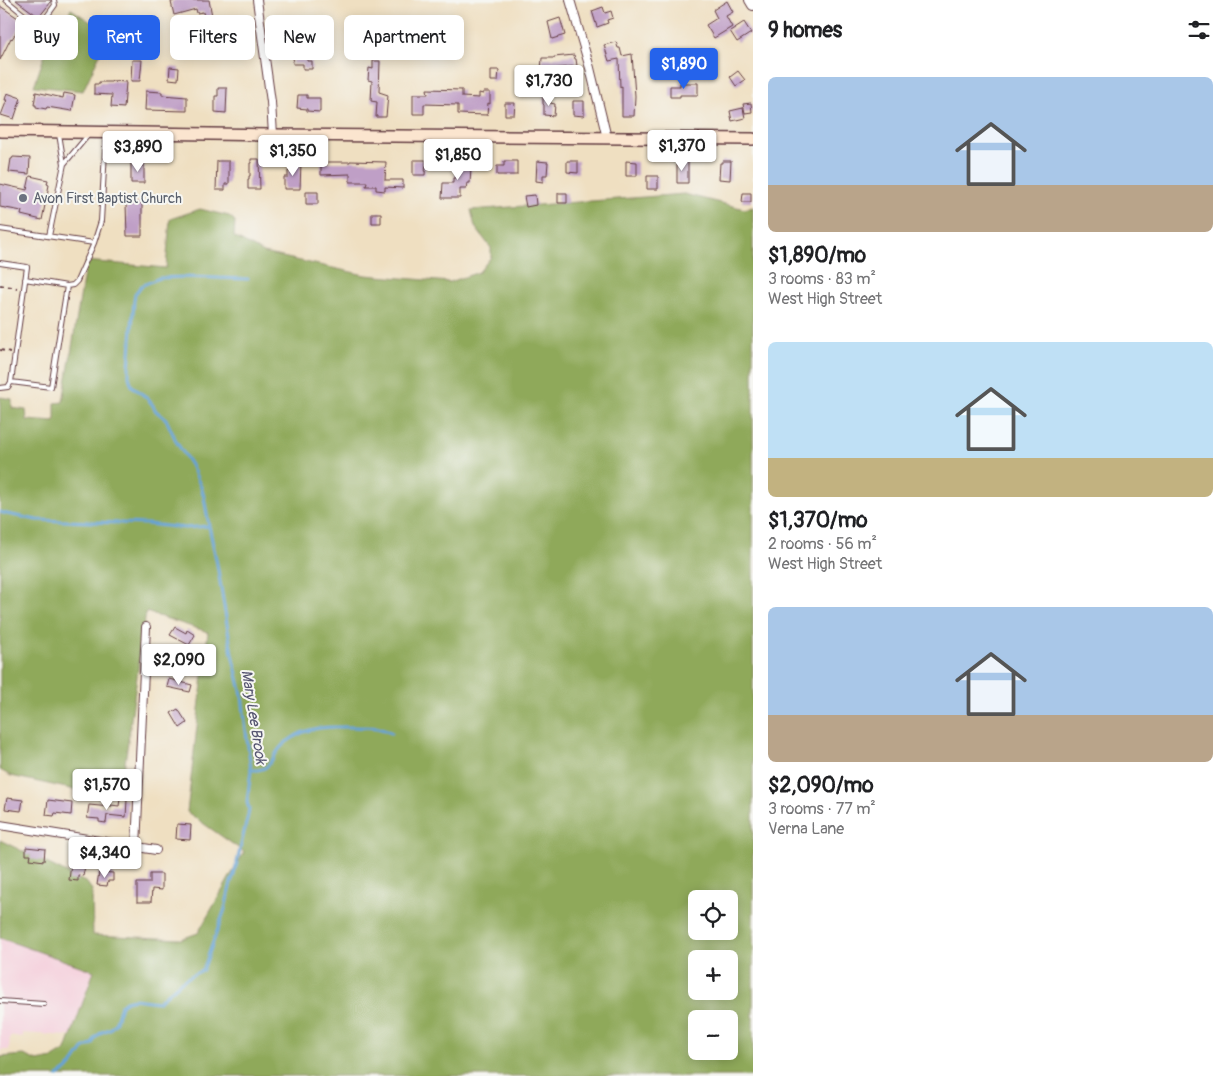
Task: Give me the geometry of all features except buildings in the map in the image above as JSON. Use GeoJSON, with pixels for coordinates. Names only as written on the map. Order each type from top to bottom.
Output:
{"type":"FeatureCollection","features":[{"type":"Feature","properties":{"kind":"main road"},"geometry":{"type":"LineString","coordinates":[[0,130],[273,135],[753,139]]}},
{"type":"Feature","properties":{"kind":"street"},"geometry":{"type":"LineString","coordinates":[[256,0],[271,102],[273,135]]}},
{"type":"Feature","properties":{"kind":"street"},"geometry":{"type":"LineString","coordinates":[[570,0],[590,68],[607,138]]}},
{"type":"Feature","properties":{"kind":"street"},"geometry":{"type":"LineString","coordinates":[[750,0],[753,5]]}},
{"type":"Feature","properties":{"kind":"street"},"geometry":{"type":"LineString","coordinates":[[136,847],[146,627]]}},
{"type":"Feature","properties":{"kind":"street"},"geometry":{"type":"LineString","coordinates":[[0,825],[156,850]]}},
{"type":"Feature","properties":{"kind":"lane"},"geometry":{"type":"LineString","coordinates":[[6,0],[38,26],[40,26],[55,5],[54,0]]}},
{"type":"Feature","properties":{"kind":"lane"},"geometry":{"type":"LineString","coordinates":[[49,236],[64,164],[59,132]]}},
{"type":"Feature","properties":{"kind":"lane"},"geometry":{"type":"LineString","coordinates":[[64,164],[90,132]]}},
{"type":"Feature","properties":{"kind":"lane"},"geometry":{"type":"LineString","coordinates":[[25,278],[67,286],[76,283],[94,243],[101,221],[106,133]]}},
{"type":"Feature","properties":{"kind":"lane"},"geometry":{"type":"LineString","coordinates":[[0,229],[94,243]]}},
{"type":"Feature","properties":{"kind":"lane"},"geometry":{"type":"LineString","coordinates":[[0,263],[27,267],[11,382],[8,387],[0,388]]}},
{"type":"Feature","properties":{"kind":"lane"},"geometry":{"type":"LineString","coordinates":[[11,382],[51,388],[67,286]]}},
{"type":"Feature","properties":{"kind":"lane"},"geometry":{"type":"LineString","coordinates":[[0,1001],[44,1004]]}},
{"type":"Feature","properties":{"kind":"path"},"geometry":{"type":"LineString","coordinates":[[0,286],[11,287]]}},
{"type":"Feature","properties":{"kind":"shaded area"},"geometry":{"type":"Polygon","coordinates":[[[0,933],[95,966],[70,1036],[23,1033],[23,1037],[10,1036],[9,1050],[0,1050],[0,933]]]}},
{"type":"Feature","properties":{"kind":"green space"},"geometry":{"type":"Polygon","coordinates":[[[71,9],[88,20],[88,60],[97,60],[83,91],[34,86],[43,60],[78,60],[78,15],[68,15],[71,9]]]}},
{"type":"Feature","properties":{"kind":"green space"},"geometry":{"type":"Polygon","coordinates":[[[684,194],[745,209],[753,207],[753,1076],[0,1076],[0,1057],[24,1055],[37,1061],[53,1058],[66,1050],[94,971],[0,938],[0,840],[87,883],[92,890],[93,935],[181,939],[198,933],[244,852],[187,812],[208,632],[146,612],[124,770],[85,792],[11,776],[0,770],[0,397],[12,399],[12,408],[26,410],[27,420],[55,422],[55,403],[63,402],[86,261],[166,268],[170,219],[200,209],[229,216],[235,221],[234,237],[264,253],[365,275],[450,282],[479,272],[491,257],[491,248],[475,227],[471,210],[684,194]]]}},
{"type":"Feature","properties":{"kind":"waterway","name":"Mary Lee Brook"},"geometry":{"type":"LineString","coordinates":[[58,1076],[67,1070],[83,1049],[93,1044],[95,1038],[115,1024],[121,1005],[126,1001],[134,999],[158,1002],[182,981],[203,970],[225,909],[234,875],[249,809],[247,802],[251,770],[242,695],[232,654],[204,497],[191,465],[177,443],[166,419],[156,411],[146,397],[132,386],[129,368],[134,300],[135,294],[141,286],[159,278],[248,279]]}},
{"type":"Feature","properties":{"kind":"waterway"},"geometry":{"type":"LineString","coordinates":[[0,512],[37,520],[147,524],[185,528],[209,526]]}},
{"type":"Feature","properties":{"kind":"waterway"},"geometry":{"type":"LineString","coordinates":[[251,770],[265,768],[285,743],[298,734],[313,729],[373,727],[391,733]]}},
{"type":"Feature","properties":{"kind":"place","name":"Avon First Baptist Church"},"geometry":{"type":"Point","coordinates":[23,198]}}]}
